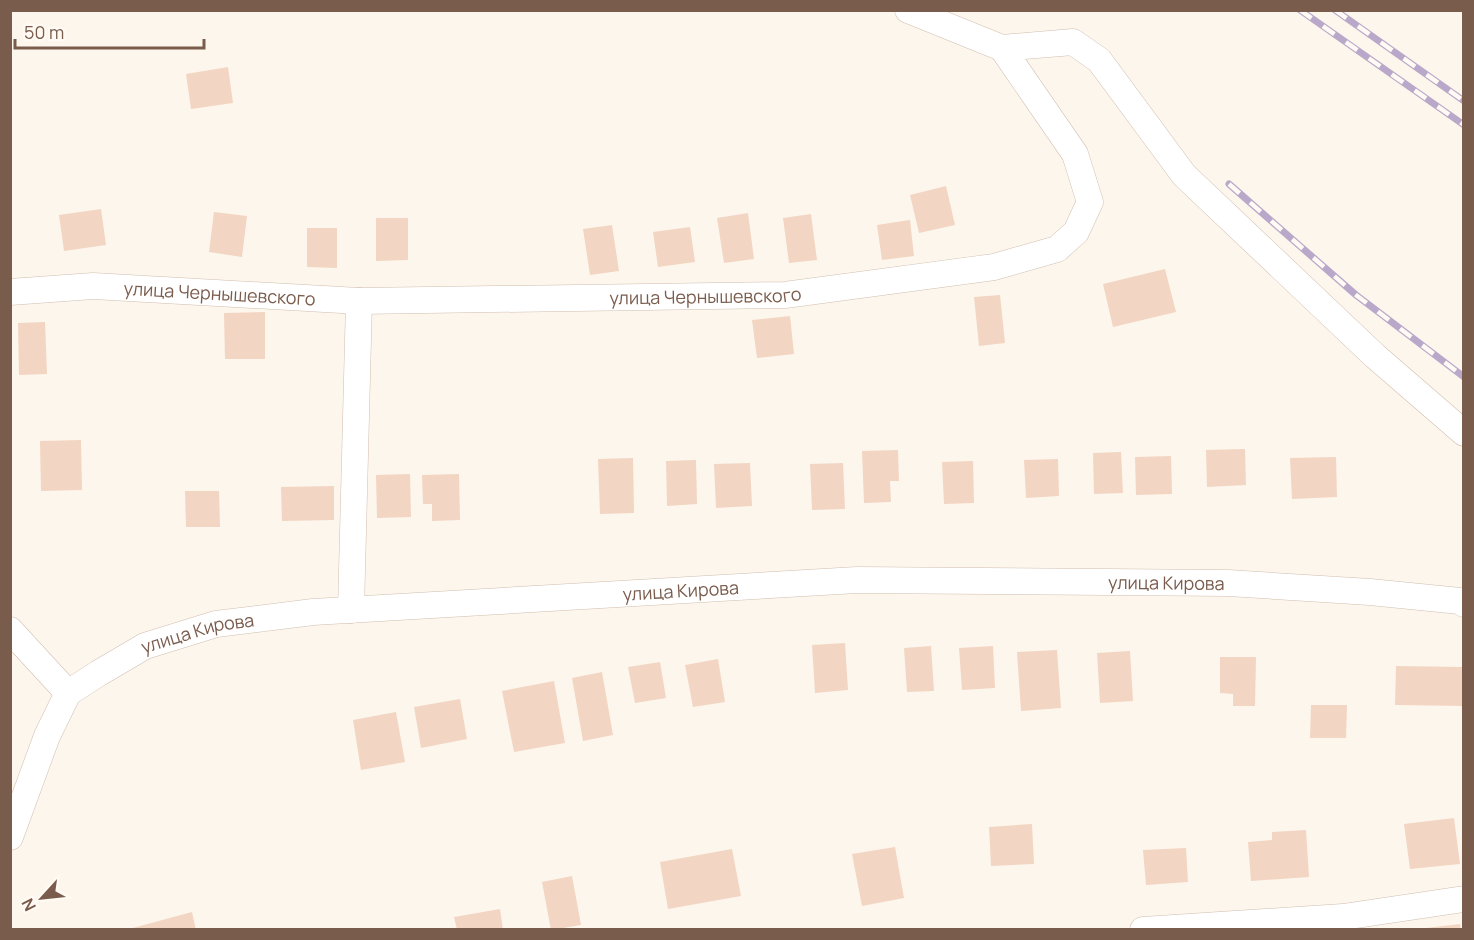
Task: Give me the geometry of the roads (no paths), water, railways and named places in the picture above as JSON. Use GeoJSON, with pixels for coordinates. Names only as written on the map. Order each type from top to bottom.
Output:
{"type":"FeatureCollection","features":[{"type":"Feature","properties":{"kind":"street"},"geometry":{"type":"LineString","coordinates":[[908,10],[1002,48],[1073,42],[1099,60],[1184,175],[1375,356],[1464,433]]}},
{"type":"Feature","properties":{"kind":"street","name":"улица Чернышевского"},"geometry":{"type":"LineString","coordinates":[[10,292],[93,286],[358,301],[785,295],[994,267],[1057,249],[1076,232],[1090,202],[1075,154],[1002,48]]}},
{"type":"Feature","properties":{"kind":"street"},"geometry":{"type":"LineString","coordinates":[[351,610],[358,301]]}},
{"type":"Feature","properties":{"kind":"street","name":"улица Кирова"},"geometry":{"type":"LineString","coordinates":[[68,693],[145,646],[216,624],[313,612],[857,580],[1228,583],[1370,592],[1462,601]]}},
{"type":"Feature","properties":{"kind":"street"},"geometry":{"type":"LineString","coordinates":[[10,630],[68,693],[47,736],[10,837]]}},
{"type":"Feature","properties":{"kind":"street"},"geometry":{"type":"LineString","coordinates":[[1143,930],[1343,917],[1464,899]]}},
{"type":"Feature","properties":{"kind":"railway"},"geometry":{"type":"LineString","coordinates":[[1300,10],[1464,125]]}},
{"type":"Feature","properties":{"kind":"railway"},"geometry":{"type":"LineString","coordinates":[[1335,10],[1464,101]]}},
{"type":"Feature","properties":{"kind":"railway"},"geometry":{"type":"LineString","coordinates":[[1229,184],[1356,295],[1464,377]]}}]}
